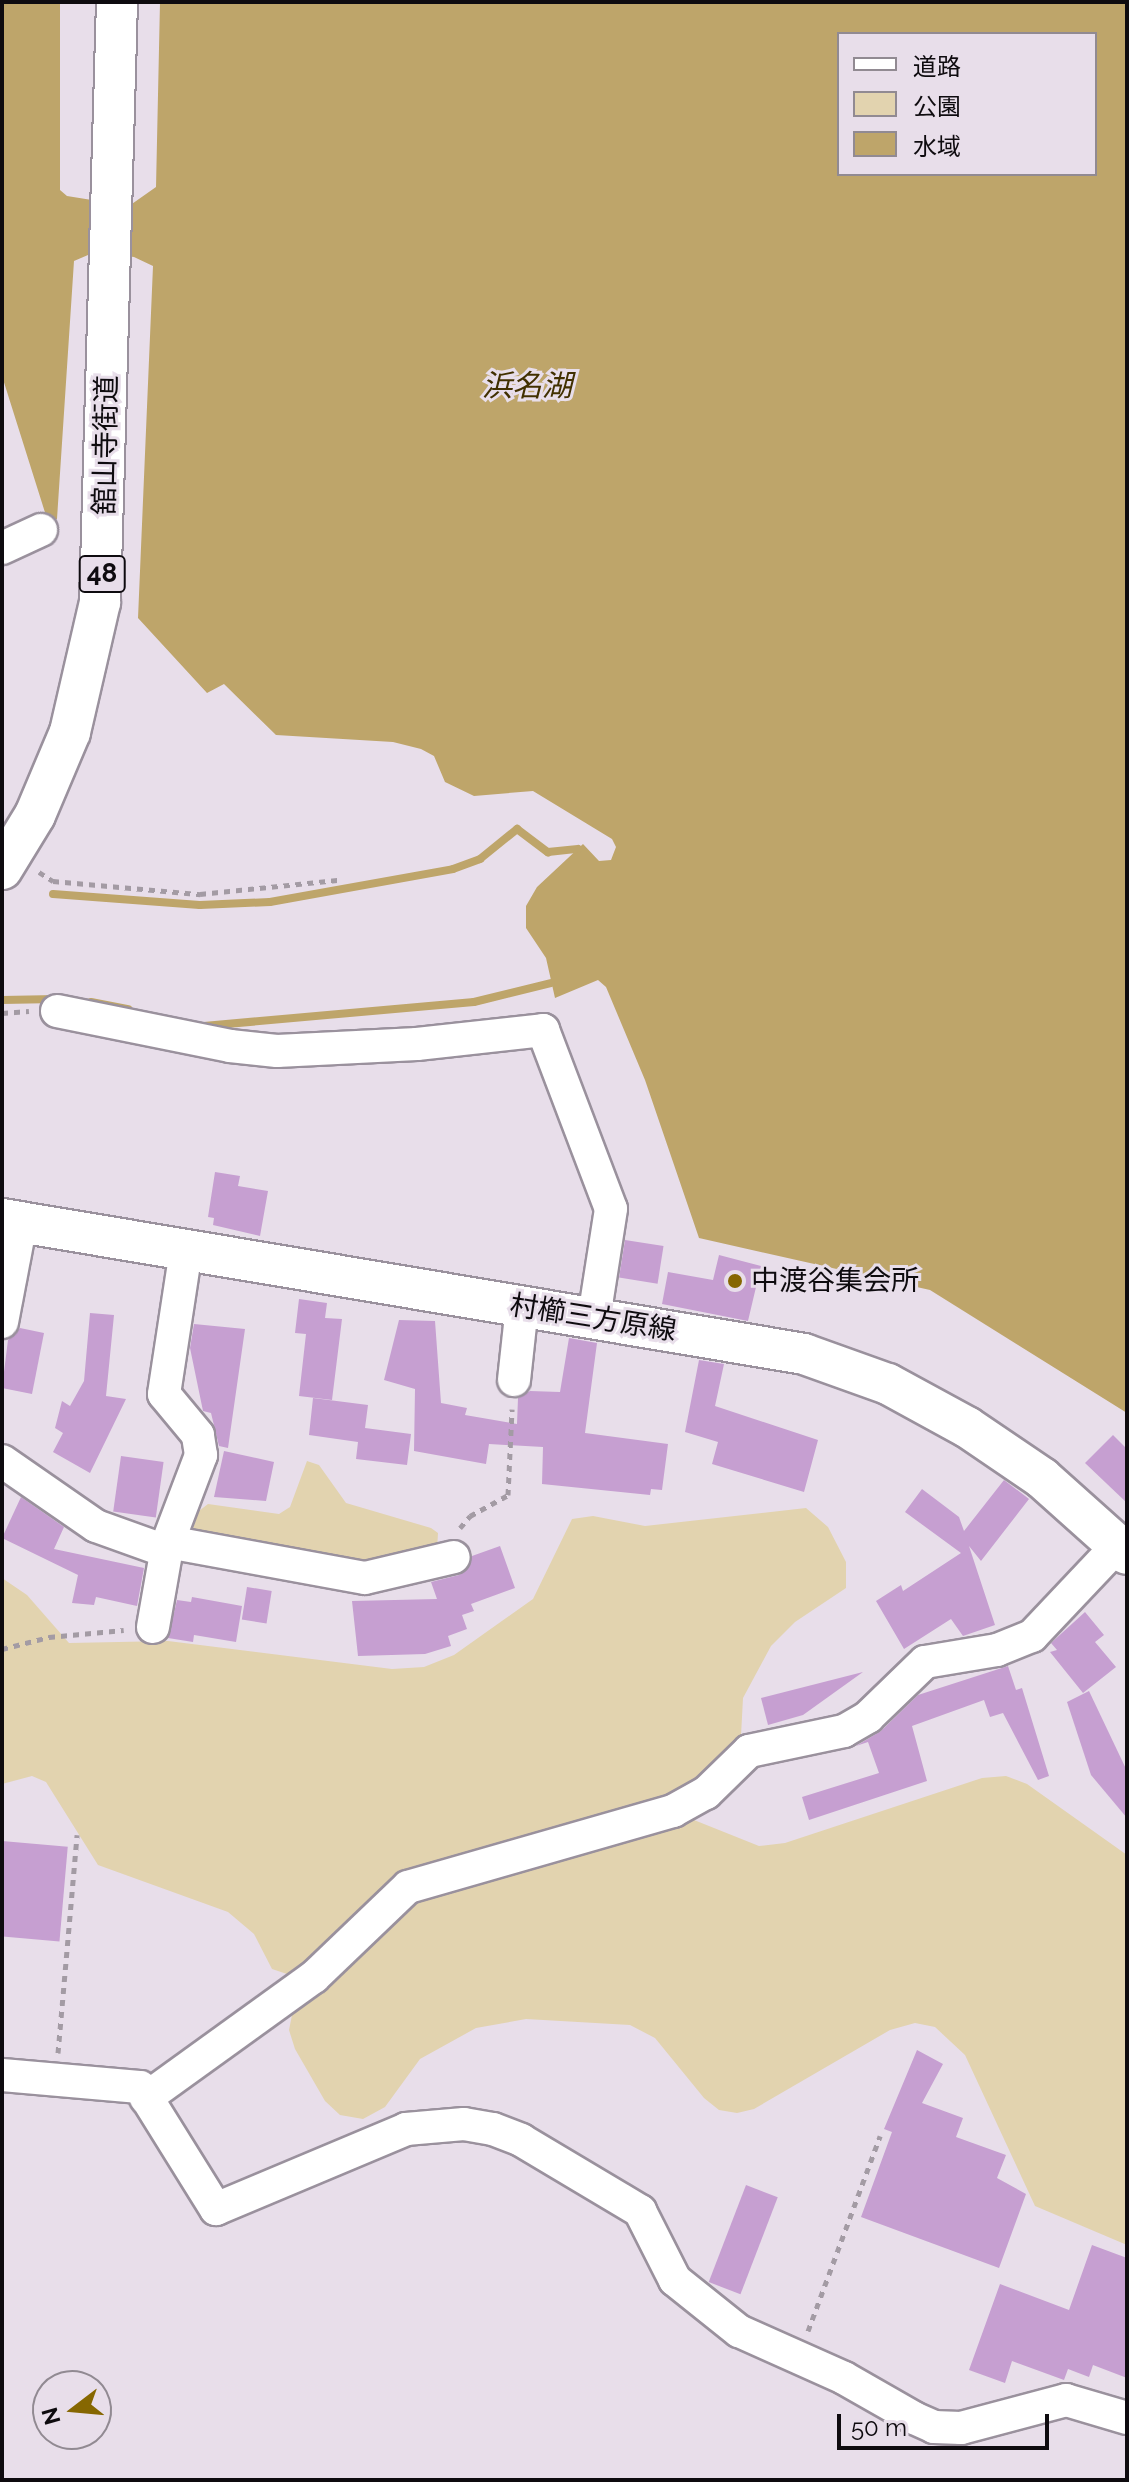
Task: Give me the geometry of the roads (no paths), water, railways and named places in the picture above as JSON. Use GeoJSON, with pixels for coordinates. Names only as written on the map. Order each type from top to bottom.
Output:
{"type":"FeatureCollection","features":[{"type":"Feature","properties":{"kind":"main road","name":"舘山寺街道"},"geometry":{"type":"LineString","coordinates":[[7,861],[54,774],[93,646],[103,557],[117,2]]}},
{"type":"Feature","properties":{"kind":"main road","name":"村櫛三方原線"},"geometry":{"type":"LineString","coordinates":[[12,1221],[804,1354],[888,1384],[1006,1452],[1122,1550]]}},
{"type":"Feature","properties":{"kind":"street"},"geometry":{"type":"LineString","coordinates":[[2,548],[41,530]]}},
{"type":"Feature","properties":{"kind":"street"},"geometry":{"type":"LineString","coordinates":[[57,1011],[253,1049],[354,1038],[543,1030],[611,1209],[594,1318]]}},
{"type":"Feature","properties":{"kind":"street"},"geometry":{"type":"LineString","coordinates":[[2,1322],[12,1221]]}},
{"type":"Feature","properties":{"kind":"street"},"geometry":{"type":"LineString","coordinates":[[153,1627],[167,1547],[201,1455],[198,1435],[164,1394],[186,1250]]}},
{"type":"Feature","properties":{"kind":"street"},"geometry":{"type":"LineString","coordinates":[[514,1380],[522,1306]]}},
{"type":"Feature","properties":{"kind":"street"},"geometry":{"type":"LineString","coordinates":[[2,1461],[96,1526],[167,1547],[365,1578],[454,1557]]}},
{"type":"Feature","properties":{"kind":"street"},"geometry":{"type":"LineString","coordinates":[[146,2098],[314,1977],[408,1887],[673,1811],[706,1793],[749,1751],[844,1731],[868,1717],[925,1662],[997,1650],[1032,1636],[1122,1550]]}},
{"type":"Feature","properties":{"kind":"street"},"geometry":{"type":"LineString","coordinates":[[2,2075],[140,2087],[216,2209],[406,2129],[464,2124],[521,2140],[640,2211],[666,2266],[686,2291],[753,2339],[948,2430],[1066,2400],[1127,2418]]}},
{"type":"Feature","properties":{"kind":"water","name":"浜名湖"},"geometry":{"type":"Polygon","coordinates":[[[2,2],[60,2],[60,190],[67,196],[129,206],[156,187],[160,2],[1127,2],[1127,1413],[930,1290],[699,1238],[645,1080],[606,987],[598,980],[555,998],[546,958],[526,928],[526,906],[537,887],[583,844],[599,861],[611,860],[616,847],[612,839],[533,791],[474,796],[445,782],[434,756],[421,749],[393,742],[276,735],[224,684],[207,693],[138,618],[153,266],[134,257],[95,252],[74,261],[57,519],[48,522],[2,376],[2,2]]]}},
{"type":"Feature","properties":{"kind":"waterway"},"geometry":{"type":"LineString","coordinates":[[53,894],[200,905],[270,902],[453,869],[480,859],[517,829],[548,852],[578,849]]}},
{"type":"Feature","properties":{"kind":"waterway"},"geometry":{"type":"LineString","coordinates":[[204,1026],[474,1002],[551,983]]}},
{"type":"Feature","properties":{"kind":"waterway"},"geometry":{"type":"LineString","coordinates":[[2,1000],[57,999]]}},
{"type":"Feature","properties":{"kind":"waterway"},"geometry":{"type":"LineString","coordinates":[[91,1002],[128,1009]]}},
{"type":"Feature","properties":{"kind":"place","name":"中渡谷集会所"},"geometry":{"type":"Point","coordinates":[735,1281]}}]}
